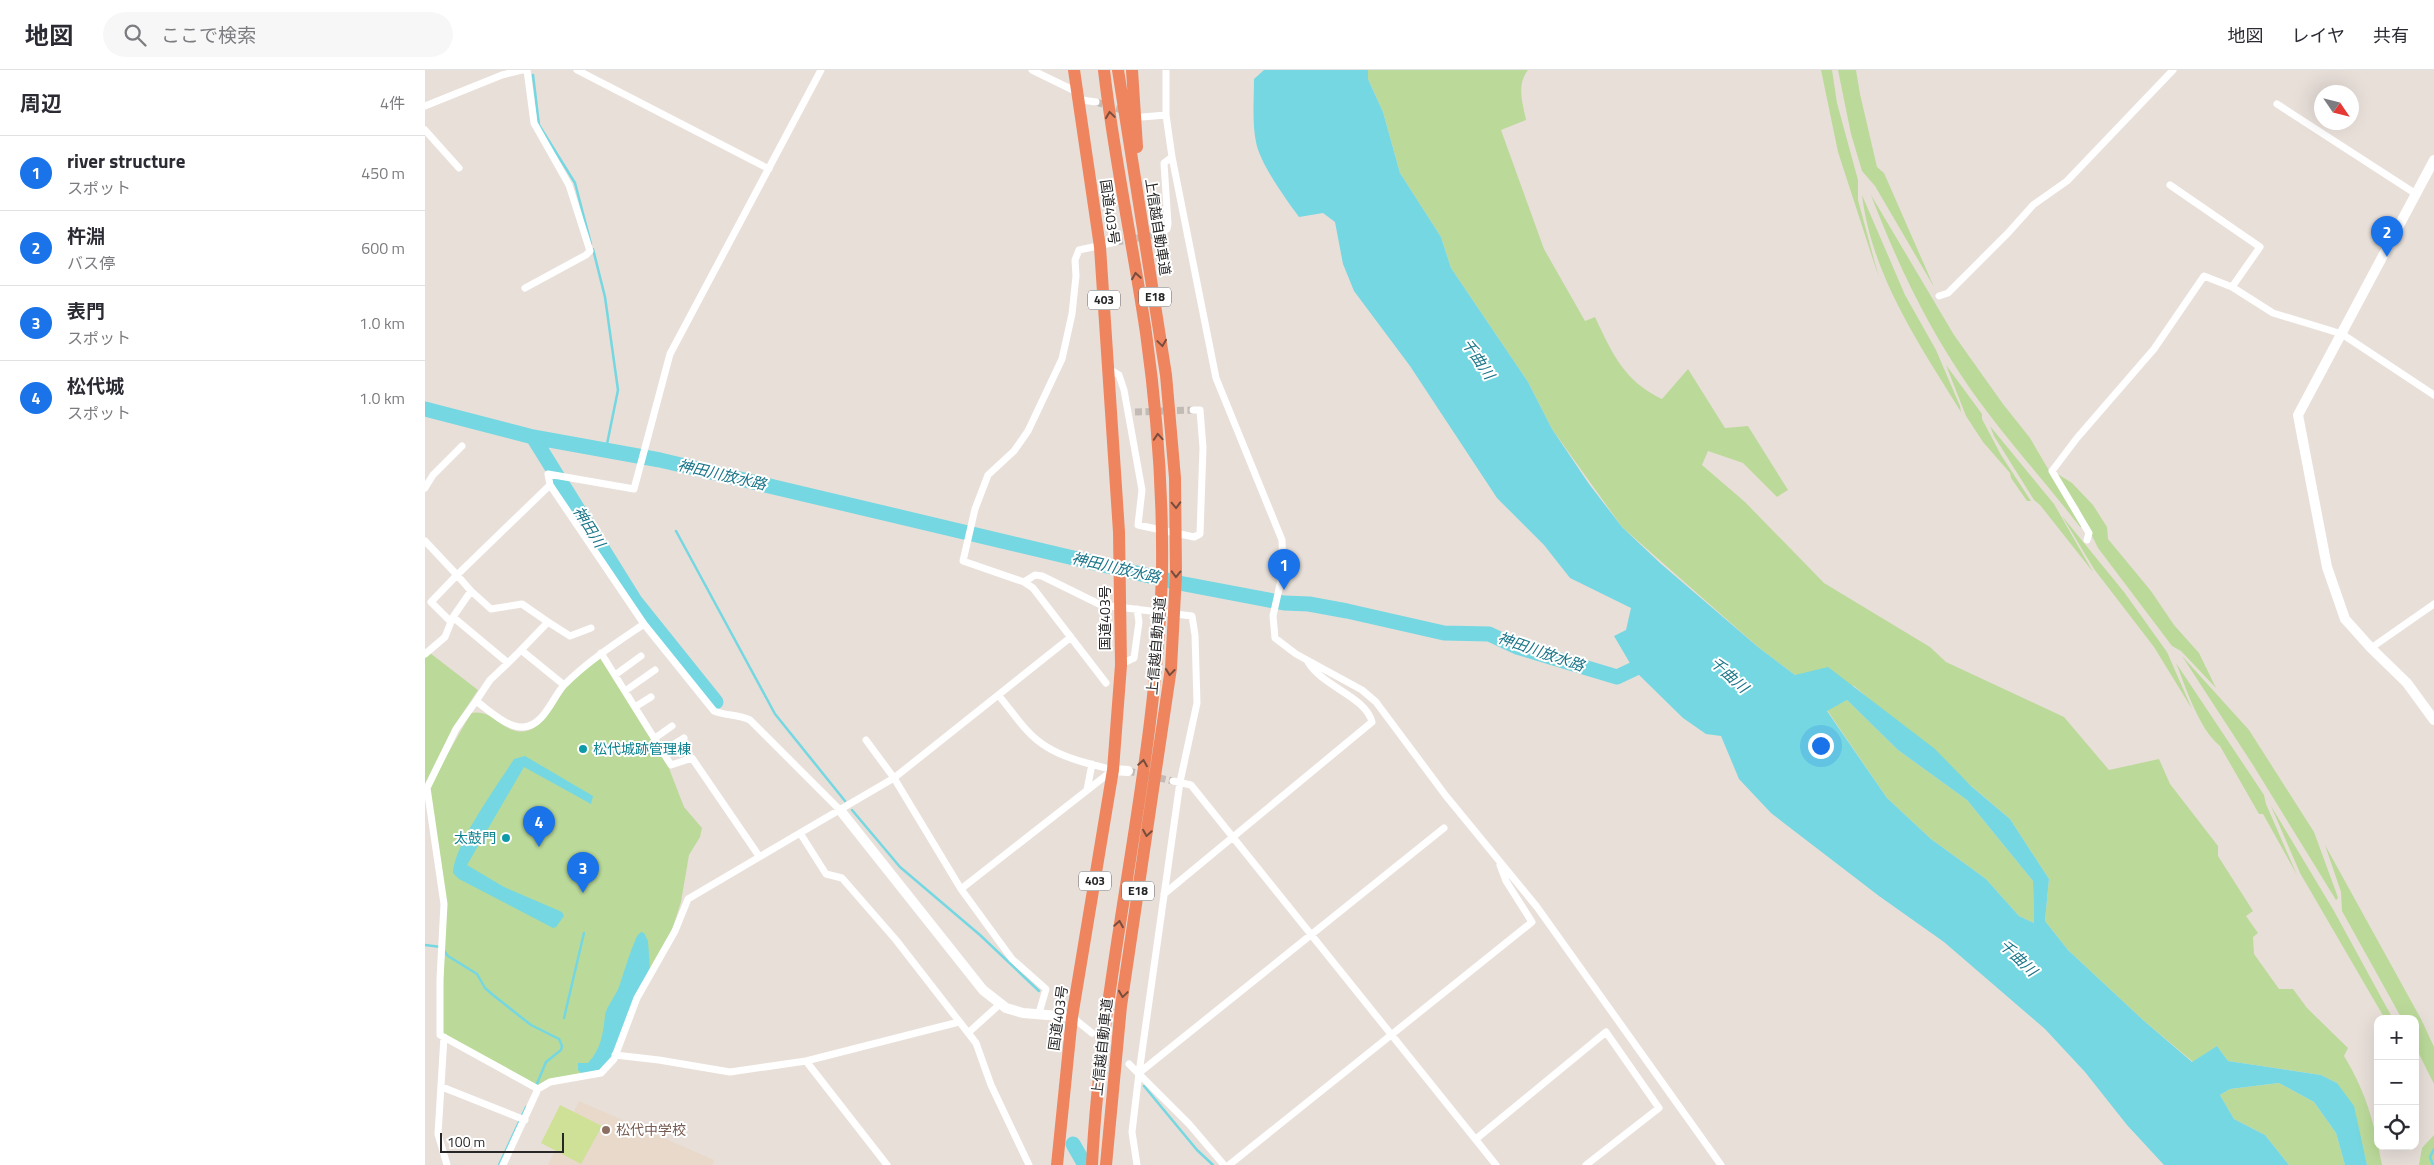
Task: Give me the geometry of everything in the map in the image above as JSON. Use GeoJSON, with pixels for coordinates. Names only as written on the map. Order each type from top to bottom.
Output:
{"type":"FeatureCollection","features":[{"type":"Feature","properties":{"kind":"highway","name":"国道403号"},"geometry":{"type":"LineString","coordinates":[[1057,1165],[1072,1017],[1113,770],[1121,664],[1119,532],[1100,247],[1075,91],[1074,70]]}},
{"type":"Feature","properties":{"kind":"highway","name":"上信越自動車道"},"geometry":{"type":"LineString","coordinates":[[1092,1165],[1107,1004],[1151,716],[1160,621],[1162,520],[1158,431],[1152,379],[1104,70]]}},
{"type":"Feature","properties":{"kind":"highway","name":"上信越自動車道"},"geometry":{"type":"LineString","coordinates":[[1106,1161],[1121,1006],[1165,717],[1174,624],[1176,525],[1171,425],[1159,324],[1119,70]]}},
{"type":"Feature","properties":{"kind":"highway"},"geometry":{"type":"LineString","coordinates":[[1132,70],[1137,148],[1159,324]]}},
{"type":"Feature","properties":{"kind":"street"},"geometry":{"type":"LineString","coordinates":[[425,106],[502,75],[521,70]]}},
{"type":"Feature","properties":{"kind":"street"},"geometry":{"type":"LineString","coordinates":[[525,288],[586,256],[591,251],[569,185],[534,123],[527,70]]}},
{"type":"Feature","properties":{"kind":"street"},"geometry":{"type":"LineString","coordinates":[[577,70],[769,168]]}},
{"type":"Feature","properties":{"kind":"street"},"geometry":{"type":"LineString","coordinates":[[821,70],[670,354],[634,489],[548,474],[551,485],[644,624],[713,711],[720,714],[741,715],[750,720],[840,810],[983,990],[1005,1008],[1023,1013],[1072,1017],[1092,1033]]}},
{"type":"Feature","properties":{"kind":"street"},"geometry":{"type":"LineString","coordinates":[[1032,70],[1075,91],[1082,100],[1096,102]]}},
{"type":"Feature","properties":{"kind":"street"},"geometry":{"type":"LineString","coordinates":[[1166,70],[1166,115],[1172,157],[1216,378],[1282,540],[1283,570],[1273,616],[1275,638],[1307,660],[1362,690],[1376,702],[1440,789],[1569,950],[1721,1165]]}},
{"type":"Feature","properties":{"kind":"street"},"geometry":{"type":"LineString","coordinates":[[1939,296],[1948,293],[2033,205],[2067,181],[2173,70]]}},
{"type":"Feature","properties":{"kind":"street"},"geometry":{"type":"LineString","coordinates":[[2277,104],[2417,194]]}},
{"type":"Feature","properties":{"kind":"street"},"geometry":{"type":"LineString","coordinates":[[1142,116],[1166,115]]}},
{"type":"Feature","properties":{"kind":"street"},"geometry":{"type":"LineString","coordinates":[[425,130],[459,168]]}},
{"type":"Feature","properties":{"kind":"street"},"geometry":{"type":"LineString","coordinates":[[1160,234],[1167,229],[1168,224],[1164,163],[1172,157]]}},
{"type":"Feature","properties":{"kind":"street"},"geometry":{"type":"LineString","coordinates":[[2434,160],[2298,415],[2327,567],[2345,619],[2371,648],[2407,683],[2434,720]]}},
{"type":"Feature","properties":{"kind":"street"},"geometry":{"type":"LineString","coordinates":[[2170,185],[2260,248],[2232,287]]}},
{"type":"Feature","properties":{"kind":"street"},"geometry":{"type":"LineString","coordinates":[[1106,683],[1033,588],[1024,582],[963,561],[975,510],[989,475],[1014,451],[1033,422],[1062,359],[1072,314],[1076,276],[1075,260],[1079,250],[1117,242]]}},
{"type":"Feature","properties":{"kind":"street"},"geometry":{"type":"LineString","coordinates":[[2087,540],[2089,533],[2052,471],[2154,349],[2204,276],[2232,287],[2273,314],[2342,334],[2434,395]]}},
{"type":"Feature","properties":{"kind":"street"},"geometry":{"type":"LineString","coordinates":[[1109,369],[1119,375],[1131,413],[1142,490],[1138,526],[1194,537],[1200,534],[1202,526],[1203,448],[1200,410],[1193,410]]}},
{"type":"Feature","properties":{"kind":"street"},"geometry":{"type":"LineString","coordinates":[[425,488],[433,475],[462,446]]}},
{"type":"Feature","properties":{"kind":"street"},"geometry":{"type":"LineString","coordinates":[[509,663],[431,602],[551,485]]}},
{"type":"Feature","properties":{"kind":"street"},"geometry":{"type":"LineString","coordinates":[[425,541],[471,591],[491,609],[522,604],[570,636],[591,628]]}},
{"type":"Feature","properties":{"kind":"street"},"geometry":{"type":"LineString","coordinates":[[1024,582],[1035,575],[1042,576],[1101,604],[1121,601],[1137,609],[1192,616],[1195,635],[1197,703],[1176,782],[1164,894],[1132,1132],[1137,1165]]}},
{"type":"Feature","properties":{"kind":"street"},"geometry":{"type":"LineString","coordinates":[[425,654],[445,637],[452,620],[471,591]]}},
{"type":"Feature","properties":{"kind":"street"},"geometry":{"type":"LineString","coordinates":[[2371,648],[2433,606]]}},
{"type":"Feature","properties":{"kind":"street"},"geometry":{"type":"LineString","coordinates":[[1121,664],[1135,658],[1139,622],[1137,609]]}},
{"type":"Feature","properties":{"kind":"street"},"geometry":{"type":"LineString","coordinates":[[538,1089],[440,1035],[439,1011],[444,904],[426,787],[456,729],[490,680],[509,663],[547,622]]}},
{"type":"Feature","properties":{"kind":"street"},"geometry":{"type":"LineString","coordinates":[[476,701],[513,726],[529,726],[539,720],[564,685],[601,653],[644,624]]}},
{"type":"Feature","properties":{"kind":"street"},"geometry":{"type":"LineString","coordinates":[[503,1165],[538,1089],[550,1082],[601,1073],[606,1070],[615,1055],[637,998],[675,931],[684,904],[688,899],[894,778],[1071,637]]}},
{"type":"Feature","properties":{"kind":"street"},"geometry":{"type":"LineString","coordinates":[[521,650],[564,685]]}},
{"type":"Feature","properties":{"kind":"street"},"geometry":{"type":"LineString","coordinates":[[601,653],[671,765],[692,758],[759,856]]}},
{"type":"Feature","properties":{"kind":"street"},"geometry":{"type":"LineString","coordinates":[[615,674],[641,656]]}},
{"type":"Feature","properties":{"kind":"street"},"geometry":{"type":"LineString","coordinates":[[1164,894],[1231,836],[1364,731],[1372,722],[1370,715],[1362,706],[1315,674],[1307,660]]}},
{"type":"Feature","properties":{"kind":"street"},"geometry":{"type":"LineString","coordinates":[[625,691],[655,670]]}},
{"type":"Feature","properties":{"kind":"street"},"geometry":{"type":"LineString","coordinates":[[999,696],[1030,733],[1046,747],[1091,764],[1113,770],[1128,771]]}},
{"type":"Feature","properties":{"kind":"street"},"geometry":{"type":"LineString","coordinates":[[635,708],[651,697]]}},
{"type":"Feature","properties":{"kind":"street"},"geometry":{"type":"LineString","coordinates":[[655,738],[672,726]]}},
{"type":"Feature","properties":{"kind":"street"},"geometry":{"type":"LineString","coordinates":[[663,751],[684,738]]}},
{"type":"Feature","properties":{"kind":"street"},"geometry":{"type":"LineString","coordinates":[[865,740],[894,778],[961,889],[1012,959],[1046,989],[1039,1013]]}},
{"type":"Feature","properties":{"kind":"street"},"geometry":{"type":"LineString","coordinates":[[1087,790],[1091,764]]}},
{"type":"Feature","properties":{"kind":"street"},"geometry":{"type":"LineString","coordinates":[[961,889],[1113,770]]}},
{"type":"Feature","properties":{"kind":"street"},"geometry":{"type":"LineString","coordinates":[[1176,782],[1191,785],[1496,1165]]}},
{"type":"Feature","properties":{"kind":"street"},"geometry":{"type":"LineString","coordinates":[[1139,1073],[1312,936],[1444,828]]}},
{"type":"Feature","properties":{"kind":"street"},"geometry":{"type":"LineString","coordinates":[[801,833],[826,874],[842,878],[896,940],[976,1043],[991,1085],[1029,1165]]}},
{"type":"Feature","properties":{"kind":"street"},"geometry":{"type":"LineString","coordinates":[[1229,1165],[1532,922],[1506,880],[1498,860]]}},
{"type":"Feature","properties":{"kind":"street"},"geometry":{"type":"LineString","coordinates":[[968,1033],[1000,1004]]}},
{"type":"Feature","properties":{"kind":"street"},"geometry":{"type":"LineString","coordinates":[[615,1055],[730,1072],[806,1060],[959,1022]]}},
{"type":"Feature","properties":{"kind":"street"},"geometry":{"type":"LineString","coordinates":[[1476,1139],[1606,1032],[1659,1108],[1586,1165]]}},
{"type":"Feature","properties":{"kind":"street"},"geometry":{"type":"LineString","coordinates":[[444,1038],[439,1134],[447,1165]]}},
{"type":"Feature","properties":{"kind":"street"},"geometry":{"type":"LineString","coordinates":[[806,1060],[887,1165]]}},
{"type":"Feature","properties":{"kind":"street"},"geometry":{"type":"LineString","coordinates":[[1129,1064],[1224,1165]]}},
{"type":"Feature","properties":{"kind":"street"},"geometry":{"type":"LineString","coordinates":[[442,1087],[525,1120]]}},
{"type":"Feature","properties":{"kind":"shaded area","name":"松代中学校"},"geometry":{"type":"Polygon","coordinates":[[[579,1101],[714,1160],[713,1165],[548,1165],[579,1101]]]}},
{"type":"Feature","properties":{"kind":"green space"},"geometry":{"type":"Polygon","coordinates":[[[1368,70],[1528,70],[1524,76],[1521,88],[1526,120],[1501,130],[1544,249],[1585,321],[1595,317],[1621,365],[1638,384],[1649,392],[1662,399],[1688,369],[1725,428],[1748,426],[1788,490],[1777,497],[1743,463],[1708,451],[1702,465],[1745,502],[1824,583],[1930,647],[1946,662],[2064,717],[2109,770],[2159,759],[2170,784],[2218,846],[2218,856],[2253,911],[2246,916],[2258,933],[2253,937],[2254,954],[2279,989],[2293,989],[2307,1008],[2348,1048],[2344,1056],[2359,1083],[2369,1109],[2374,1128],[2374,1150],[2379,1150],[2382,1165],[2367,1165],[2363,1148],[2337,1083],[2321,1075],[2228,1061],[2217,1046],[2193,1062],[2143,1020],[2068,950],[2045,921],[2049,879],[2010,819],[1854,686],[1795,675],[1758,647],[1622,527],[1552,429],[1528,382],[1451,268],[1441,237],[1400,173],[1383,112],[1368,79],[1368,70]]]}},
{"type":"Feature","properties":{"kind":"green space"},"geometry":{"type":"Polygon","coordinates":[[[1821,70],[1832,70],[1837,103],[1858,180],[1858,200],[1879,278],[1838,152],[1821,70]]]}},
{"type":"Feature","properties":{"kind":"green space"},"geometry":{"type":"Polygon","coordinates":[[[1838,70],[1856,70],[1877,167],[1884,173],[1934,287],[1875,186],[1862,171],[1851,134],[1838,70]]]}},
{"type":"Feature","properties":{"kind":"green space"},"geometry":{"type":"Polygon","coordinates":[[[1862,195],[1905,295],[1936,350],[1961,412],[1914,335],[1887,281],[1867,225],[1862,195]]]}},
{"type":"Feature","properties":{"kind":"green space"},"geometry":{"type":"Polygon","coordinates":[[[1871,195],[1954,335],[2003,404],[2030,438],[2082,527],[2080,527],[1996,423],[1954,364],[1914,294],[1891,245],[1871,195]]]}},
{"type":"Feature","properties":{"kind":"green space"},"geometry":{"type":"Polygon","coordinates":[[[1946,365],[1982,414],[1982,419],[2001,455],[2031,501],[2027,501],[2011,478],[2010,473],[1983,442],[1966,416],[1946,365]]]}},
{"type":"Feature","properties":{"kind":"green space"},"geometry":{"type":"Polygon","coordinates":[[[1990,426],[2054,504],[2093,572],[2034,500],[1994,436],[1990,426]]]}},
{"type":"Feature","properties":{"kind":"green space"},"geometry":{"type":"Polygon","coordinates":[[[2056,473],[2072,483],[2093,505],[2107,527],[2108,539],[2151,591],[2174,625],[2199,653],[2216,688],[2181,651],[2172,646],[2098,548],[2078,507],[2056,473]]]}},
{"type":"Feature","properties":{"kind":"green space"},"geometry":{"type":"Polygon","coordinates":[[[2062,516],[2124,592],[2167,652],[2192,709],[2154,647],[2094,569],[2062,516]]]}},
{"type":"Feature","properties":{"kind":"green space"},"geometry":{"type":"Polygon","coordinates":[[[430,653],[478,690],[454,726],[425,784],[425,657],[430,653]]]}},
{"type":"Feature","properties":{"kind":"green space"},"geometry":{"type":"Polygon","coordinates":[[[600,656],[667,763],[684,807],[702,828],[700,837],[689,855],[681,902],[672,930],[600,1070],[546,1080],[537,1086],[441,1033],[446,916],[443,876],[430,789],[471,713],[478,712],[490,716],[516,731],[534,728],[548,714],[571,682],[600,656]]]}},
{"type":"Feature","properties":{"kind":"green space"},"geometry":{"type":"Polygon","coordinates":[[[2182,656],[2249,730],[2314,832],[2338,898],[2336,900],[2253,765],[2182,656]]]}},
{"type":"Feature","properties":{"kind":"green space"},"geometry":{"type":"Polygon","coordinates":[[[2176,663],[2264,795],[2266,804],[2297,875],[2263,814],[2259,814],[2220,746],[2212,739],[2199,719],[2176,663]]]}},
{"type":"Feature","properties":{"kind":"green space"},"geometry":{"type":"Polygon","coordinates":[[[1847,700],[1898,750],[1967,800],[2033,881],[2034,923],[2019,916],[1986,879],[1931,839],[1887,798],[1827,710],[1847,700]]]}},
{"type":"Feature","properties":{"kind":"green space"},"geometry":{"type":"Polygon","coordinates":[[[2271,806],[2334,911],[2391,1015],[2383,1015],[2300,873],[2271,806]]]}},
{"type":"Feature","properties":{"kind":"green space"},"geometry":{"type":"Polygon","coordinates":[[[2325,845],[2419,1015],[2400,1015],[2342,911],[2341,892],[2325,845]]]}},
{"type":"Feature","properties":{"kind":"green space"},"geometry":{"type":"Polygon","coordinates":[[[2419,1015],[2434,1047],[2434,1084],[2419,1054],[2419,1015]]]}},
{"type":"Feature","properties":{"kind":"green space"},"geometry":{"type":"Polygon","coordinates":[[[2279,1083],[2314,1102],[2336,1133],[2345,1165],[2289,1165],[2265,1135],[2234,1119],[2220,1095],[2230,1089],[2279,1083]]]}},
{"type":"Feature","properties":{"kind":"green space"},"geometry":{"type":"Polygon","coordinates":[[[560,1105],[602,1126],[581,1164],[541,1143],[560,1105]]]}},
{"type":"Feature","properties":{"kind":"green space"},"geometry":{"type":"Polygon","coordinates":[[[2434,1135],[2434,1165],[2419,1165],[2422,1148],[2434,1135]]]}},
{"type":"Feature","properties":{"kind":"water","name":"千曲川"},"geometry":{"type":"Polygon","coordinates":[[[1264,70],[1368,70],[1368,79],[1383,112],[1400,173],[1441,237],[1451,268],[1528,382],[1552,429],[1589,484],[1622,527],[1660,563],[1758,647],[1795,675],[1828,667],[1935,749],[1971,786],[2010,819],[2049,879],[2045,921],[2068,950],[2143,1020],[2192,1062],[2217,1046],[2228,1061],[2321,1075],[2337,1083],[2354,1106],[2367,1165],[2345,1165],[2336,1133],[2314,1102],[2279,1083],[2230,1089],[2220,1095],[2234,1119],[2265,1135],[2289,1165],[2164,1165],[2127,1125],[2085,1072],[2045,1029],[1944,942],[1879,896],[1771,813],[1739,779],[1721,736],[1706,734],[1683,718],[1634,670],[1614,636],[1626,630],[1631,608],[1570,578],[1544,545],[1497,498],[1410,366],[1354,291],[1343,264],[1335,222],[1323,213],[1299,217],[1287,201],[1258,151],[1254,119],[1254,79],[1264,70]],[[1847,700],[1827,711],[1887,798],[1931,839],[1986,879],[2019,916],[2034,923],[2033,881],[1967,800],[1898,750],[1847,700]]]}},
{"type":"Feature","properties":{"kind":"water"},"geometry":{"type":"Polygon","coordinates":[[[525,756],[593,796],[591,804],[524,767],[467,865],[504,887],[562,912],[564,916],[556,927],[553,928],[459,879],[453,873],[455,861],[477,815],[514,759],[525,756]]]}},
{"type":"Feature","properties":{"kind":"water"},"geometry":{"type":"Polygon","coordinates":[[[641,932],[644,933],[648,941],[650,969],[613,1056],[603,1069],[582,1074],[578,1070],[578,1063],[588,1063],[599,1047],[606,1012],[619,988],[637,936],[641,932]]]}},
{"type":"Feature","properties":{"kind":"waterway"},"geometry":{"type":"LineString","coordinates":[[533,75],[539,125],[575,183],[591,244]]}},
{"type":"Feature","properties":{"kind":"waterway"},"geometry":{"type":"LineString","coordinates":[[593,249],[605,297],[618,390],[606,449]]}},
{"type":"Feature","properties":{"kind":"waterway","name":"神田川放水路"},"geometry":{"type":"LineString","coordinates":[[425,409],[533,437],[660,460],[1179,583],[1284,603],[1309,604],[1347,611],[1444,633],[1489,634],[1517,647],[1617,677],[1653,660]]}},
{"type":"Feature","properties":{"kind":"waterway","name":"神田川"},"geometry":{"type":"LineString","coordinates":[[533,437],[635,601],[716,702]]}},
{"type":"Feature","properties":{"kind":"waterway","name":"神田川放水路"},"geometry":{"type":"LineString","coordinates":[[660,460],[662,467]]}},
{"type":"Feature","properties":{"kind":"waterway"},"geometry":{"type":"LineString","coordinates":[[676,531],[775,714],[845,801]]}},
{"type":"Feature","properties":{"kind":"waterway"},"geometry":{"type":"LineString","coordinates":[[852,810],[900,867],[980,935],[1039,991]]}},
{"type":"Feature","properties":{"kind":"waterway"},"geometry":{"type":"LineString","coordinates":[[564,1018],[584,933]]}},
{"type":"Feature","properties":{"kind":"waterway"},"geometry":{"type":"LineString","coordinates":[[425,945],[441,947],[448,956],[477,974],[485,988],[531,1025],[559,1039],[562,1046],[561,1050],[546,1062],[536,1086]]}},
{"type":"Feature","properties":{"kind":"waterway"},"geometry":{"type":"LineString","coordinates":[[1144,1086],[1197,1150],[1213,1165]]}},
{"type":"Feature","properties":{"kind":"waterway"},"geometry":{"type":"LineString","coordinates":[[499,1165],[526,1107]]}},
{"type":"Feature","properties":{"kind":"waterway","name":"神田川"},"geometry":{"type":"LineString","coordinates":[[1073,1144],[1085,1165]]}},
{"type":"Feature","properties":{"kind":"waterway"},"geometry":{"type":"LineString","coordinates":[[2433,1165],[2430,1157],[2434,1149]]}},
{"type":"Feature","properties":{"kind":"tunnel"},"geometry":{"type":"LineString","coordinates":[[1096,102],[1125,111]]}},
{"type":"Feature","properties":{"kind":"tunnel"},"geometry":{"type":"LineString","coordinates":[[1116,242],[1160,234]]}},
{"type":"Feature","properties":{"kind":"tunnel"},"geometry":{"type":"LineString","coordinates":[[1135,412],[1193,410]]}},
{"type":"Feature","properties":{"kind":"tunnel"},"geometry":{"type":"LineString","coordinates":[[1128,771],[1173,781]]}},
{"type":"Feature","properties":{"kind":"place","name":"杵淵"},"geometry":{"type":"Point","coordinates":[2387,257]}},
{"type":"Feature","properties":{"kind":"place","name":"river structure"},"geometry":{"type":"Point","coordinates":[1284,590]}},
{"type":"Feature","properties":{"kind":"place","name":"松代城跡管理棟"},"geometry":{"type":"Point","coordinates":[583,749]}},
{"type":"Feature","properties":{"kind":"place","name":"太鼓門"},"geometry":{"type":"Point","coordinates":[506,838]}},
{"type":"Feature","properties":{"kind":"place","name":"松代城"},"geometry":{"type":"Point","coordinates":[539,847]}},
{"type":"Feature","properties":{"kind":"place","name":"表門"},"geometry":{"type":"Point","coordinates":[583,893]}},
{"type":"Feature","properties":{"kind":"place","name":"松代中学校"},"geometry":{"type":"Point","coordinates":[606,1130]}}]}
